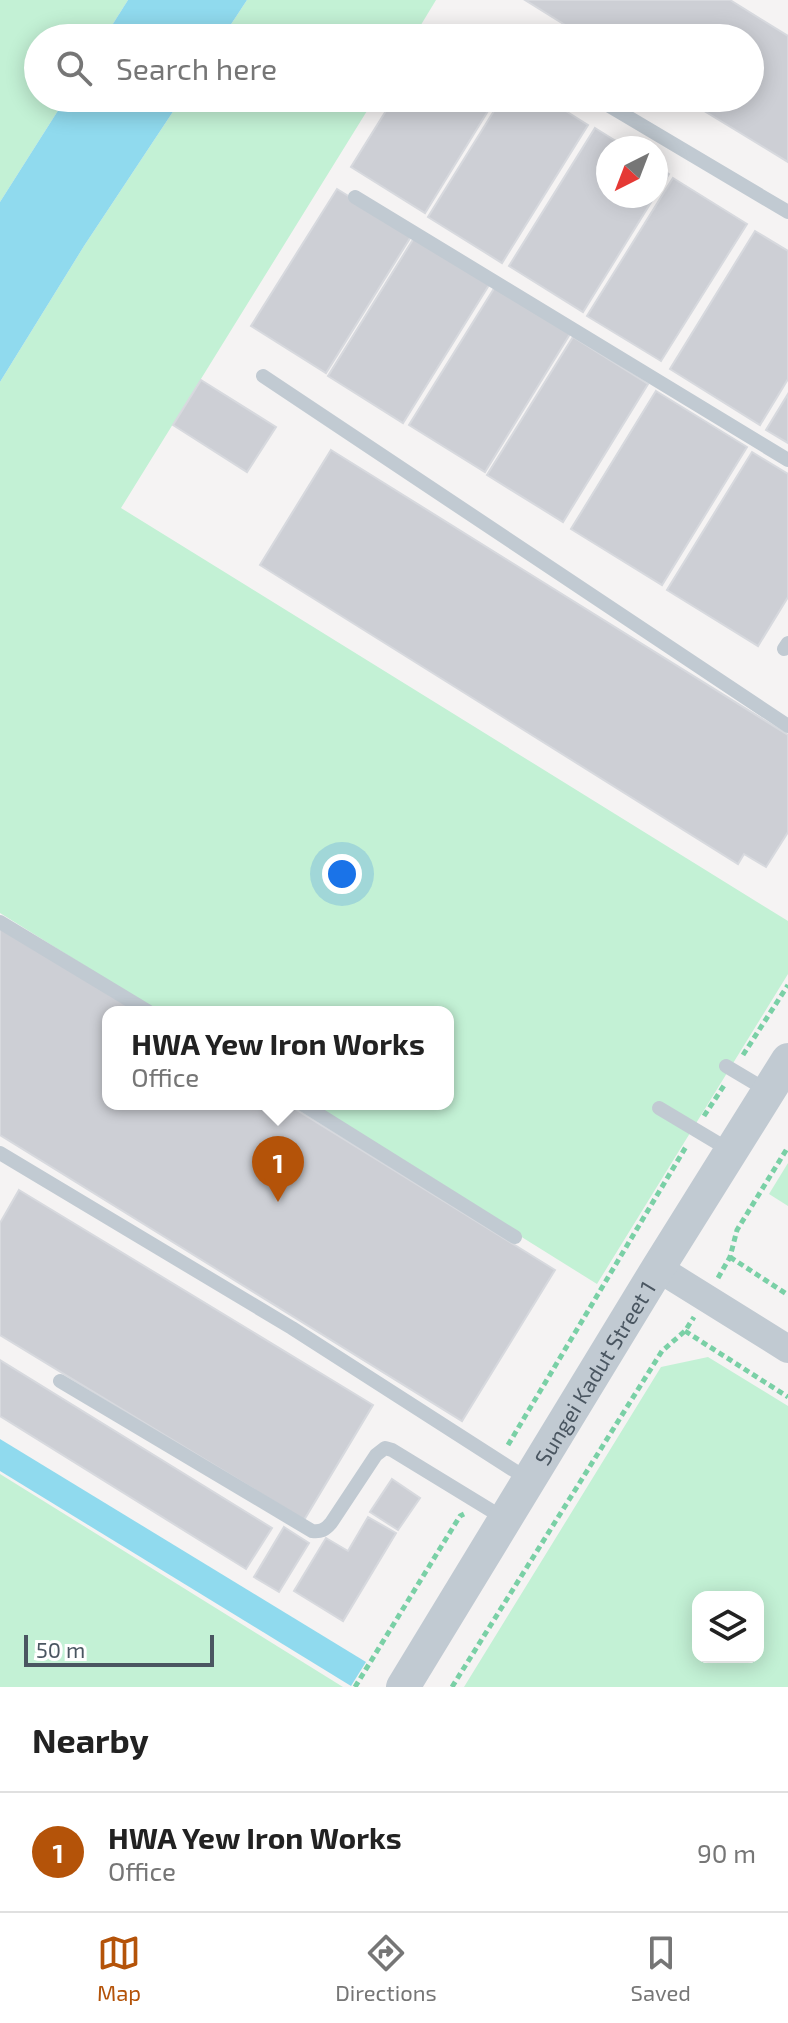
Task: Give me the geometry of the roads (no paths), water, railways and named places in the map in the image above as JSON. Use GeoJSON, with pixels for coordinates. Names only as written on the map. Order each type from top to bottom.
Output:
{"type":"FeatureCollection","features":[{"type":"Feature","properties":{"kind":"street","name":"Sungei Kadut Street 1"},"geometry":{"type":"LineString","coordinates":[[403,1687],[788,1060]]}},
{"type":"Feature","properties":{"kind":"street"},"geometry":{"type":"LineString","coordinates":[[658,1268],[788,1349]]}},
{"type":"Feature","properties":{"kind":"lane"},"geometry":{"type":"LineString","coordinates":[[620,112],[788,212]]}},
{"type":"Feature","properties":{"kind":"lane"},"geometry":{"type":"LineString","coordinates":[[355,197],[788,460]]}},
{"type":"Feature","properties":{"kind":"lane"},"geometry":{"type":"LineString","coordinates":[[263,376],[788,726]]}},
{"type":"Feature","properties":{"kind":"lane"},"geometry":{"type":"LineString","coordinates":[[0,922],[139,1006]]}},
{"type":"Feature","properties":{"kind":"lane"},"geometry":{"type":"LineString","coordinates":[[726,1066],[769,1091]]}},
{"type":"Feature","properties":{"kind":"lane"},"geometry":{"type":"LineString","coordinates":[[659,1108],[731,1152]]}},
{"type":"Feature","properties":{"kind":"lane"},"geometry":{"type":"LineString","coordinates":[[312,1110],[515,1237]]}},
{"type":"Feature","properties":{"kind":"lane"},"geometry":{"type":"LineString","coordinates":[[0,1153],[292,1328],[529,1480]]}},
{"type":"Feature","properties":{"kind":"lane"},"geometry":{"type":"LineString","coordinates":[[60,1381],[312,1531],[326,1529],[376,1455],[385,1448],[505,1519]]}},
{"type":"Feature","properties":{"kind":"water"},"geometry":{"type":"Polygon","coordinates":[[[128,0],[247,0],[231,24],[113,24],[128,0]]]}},
{"type":"Feature","properties":{"kind":"water"},"geometry":{"type":"Polygon","coordinates":[[[57,112],[173,112],[84,246],[0,382],[0,202],[57,112]]]}},
{"type":"Feature","properties":{"kind":"water"},"geometry":{"type":"Polygon","coordinates":[[[0,1439],[366,1662],[351,1686],[0,1471],[0,1439]]]}},
{"type":"Feature","properties":{"kind":"place","name":"HWA Yew Iron Works"},"geometry":{"type":"Point","coordinates":[278,1202]}}]}
